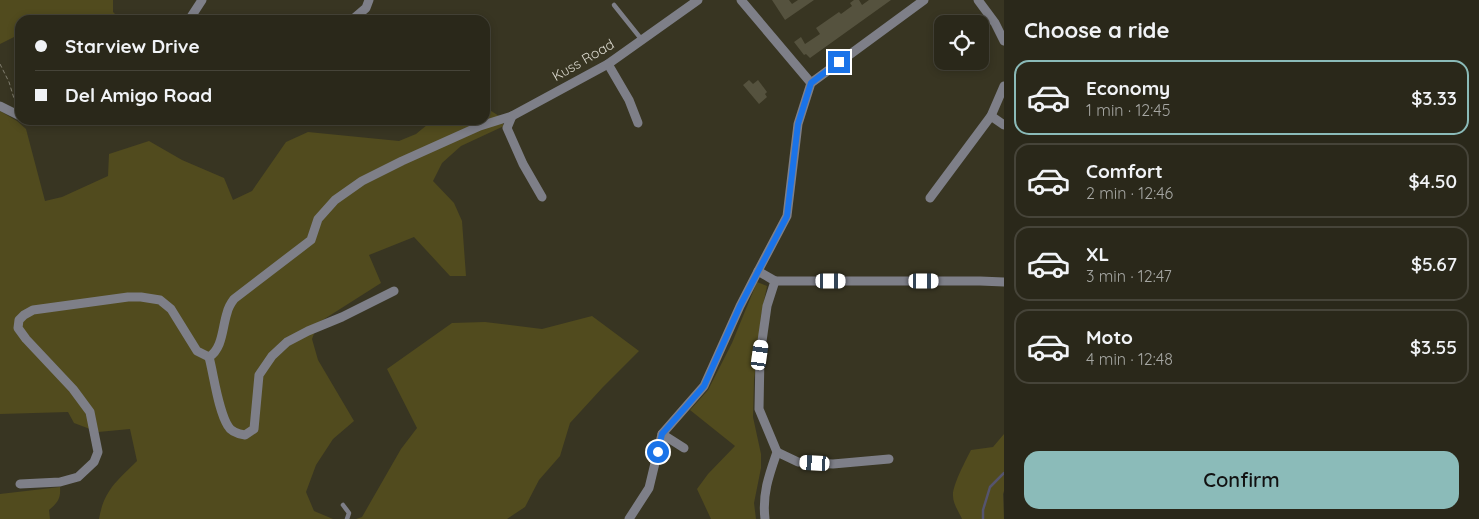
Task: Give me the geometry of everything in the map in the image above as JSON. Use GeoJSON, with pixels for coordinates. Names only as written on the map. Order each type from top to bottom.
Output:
{"type":"FeatureCollection","features":[{"type":"Feature","properties":{"kind":"street"},"geometry":{"type":"LineString","coordinates":[[192,15],[202,0]]}},
{"type":"Feature","properties":{"kind":"street"},"geometry":{"type":"LineString","coordinates":[[358,15],[366,8],[369,0]]}},
{"type":"Feature","properties":{"kind":"street","name":"Kuss Road"},"geometry":{"type":"LineString","coordinates":[[490,121],[512,116],[608,64],[698,0]]}},
{"type":"Feature","properties":{"kind":"street"},"geometry":{"type":"LineString","coordinates":[[741,0],[811,83]]}},
{"type":"Feature","properties":{"kind":"street"},"geometry":{"type":"LineString","coordinates":[[629,519],[649,488],[662,434],[704,386],[740,306],[787,216],[798,124],[811,83],[924,0]]}},
{"type":"Feature","properties":{"kind":"street"},"geometry":{"type":"LineString","coordinates":[[978,0],[995,23],[1004,41]]}},
{"type":"Feature","properties":{"kind":"street"},"geometry":{"type":"LineString","coordinates":[[608,64],[629,100],[638,123]]}},
{"type":"Feature","properties":{"kind":"street"},"geometry":{"type":"LineString","coordinates":[[930,198],[991,116],[1004,86]]}},
{"type":"Feature","properties":{"kind":"street"},"geometry":{"type":"LineString","coordinates":[[0,106],[15,114]]}},
{"type":"Feature","properties":{"kind":"street"},"geometry":{"type":"LineString","coordinates":[[512,116],[507,128],[523,164],[542,197]]}},
{"type":"Feature","properties":{"kind":"street"},"geometry":{"type":"LineString","coordinates":[[991,116],[1004,125]]}},
{"type":"Feature","properties":{"kind":"street","name":"Kuss Road"},"geometry":{"type":"LineString","coordinates":[[208,357],[213,354],[219,344],[227,312],[234,299],[311,240],[318,219],[335,200],[362,181],[475,125]]}},
{"type":"Feature","properties":{"kind":"street"},"geometry":{"type":"LineString","coordinates":[[758,271],[775,281],[1004,282]]}},
{"type":"Feature","properties":{"kind":"street"},"geometry":{"type":"LineString","coordinates":[[775,281],[767,306],[760,355],[759,410],[777,452],[798,462],[833,464],[889,459]]}},
{"type":"Feature","properties":{"kind":"street"},"geometry":{"type":"LineString","coordinates":[[20,484],[60,482],[78,477],[94,462],[98,452],[90,412],[73,389],[18,328],[19,320],[33,310],[128,297],[142,296],[160,300],[171,309],[197,351],[208,357],[228,427],[236,433],[245,435],[254,429],[260,375],[272,356],[287,342],[394,291]]}},
{"type":"Feature","properties":{"kind":"street"},"geometry":{"type":"LineString","coordinates":[[662,434],[684,448]]}},
{"type":"Feature","properties":{"kind":"street"},"geometry":{"type":"LineString","coordinates":[[764,519],[763,508],[766,483],[777,452]]}},
{"type":"Feature","properties":{"kind":"lane"},"geometry":{"type":"LineString","coordinates":[[614,5],[642,40]]}},
{"type":"Feature","properties":{"kind":"lane"},"geometry":{"type":"LineString","coordinates":[[343,505],[349,513],[347,519]]}},
{"type":"Feature","properties":{"kind":"path"},"geometry":{"type":"LineString","coordinates":[[0,64],[15,101]]}},
{"type":"Feature","properties":{"kind":"shaded area"},"geometry":{"type":"Polygon","coordinates":[[[0,0],[113,0],[113,12],[116,15],[15,15],[15,36],[0,44],[0,0]]]}},
{"type":"Feature","properties":{"kind":"shaded area"},"geometry":{"type":"Polygon","coordinates":[[[490,110],[499,116],[504,126],[461,146],[442,163],[433,181],[454,203],[462,221],[466,276],[450,276],[414,237],[369,255],[381,283],[318,323],[312,339],[318,360],[354,421],[333,439],[316,465],[306,492],[314,511],[333,519],[99,519],[108,493],[137,461],[130,429],[98,432],[74,423],[68,412],[0,414],[0,111],[15,120],[15,125],[22,125],[26,129],[45,201],[62,197],[108,176],[109,154],[149,141],[182,160],[224,178],[233,200],[252,191],[286,142],[308,132],[399,141],[416,134],[427,125],[490,125],[490,110]]]}},
{"type":"Feature","properties":{"kind":"shaded area"},"geometry":{"type":"Polygon","coordinates":[[[757,282],[767,286],[761,316],[754,380],[753,417],[761,454],[761,468],[754,503],[756,519],[711,519],[697,489],[708,474],[735,446],[690,410],[708,390],[732,343],[757,282]]]}},
{"type":"Feature","properties":{"kind":"shaded area"},"geometry":{"type":"Polygon","coordinates":[[[592,316],[639,351],[570,423],[560,456],[539,480],[525,507],[507,519],[356,519],[362,517],[401,449],[417,428],[387,369],[452,323],[485,322],[542,329],[592,316]]]}},
{"type":"Feature","properties":{"kind":"shaded area"},"geometry":{"type":"Polygon","coordinates":[[[1004,434],[1004,519],[962,519],[954,502],[953,492],[966,460],[971,450],[993,447],[1004,434]]]}},
{"type":"Feature","properties":{"kind":"shaded area"},"geometry":{"type":"Polygon","coordinates":[[[60,487],[58,500],[49,510],[50,519],[0,519],[0,494],[60,487]]]}},
{"type":"Feature","properties":{"kind":"building"},"geometry":{"type":"Polygon","coordinates":[[[772,0],[789,0],[792,4],[798,0],[814,0],[785,20],[772,0]]]}},
{"type":"Feature","properties":{"kind":"building"},"geometry":{"type":"Polygon","coordinates":[[[854,0],[859,0],[862,5],[869,0],[891,0],[810,58],[806,54],[804,55],[794,42],[801,37],[805,44],[820,34],[816,28],[839,12],[841,14],[852,6],[850,3],[854,0]]]}},
{"type":"Feature","properties":{"kind":"building"},"geometry":{"type":"Polygon","coordinates":[[[749,80],[753,84],[758,80],[767,92],[765,94],[767,97],[759,104],[743,85],[749,80]]]}},
{"type":"Feature","properties":{"kind":"waterway"},"geometry":{"type":"LineString","coordinates":[[983,519],[983,510],[990,487],[1004,473]]}},
{"type":"Feature","properties":{"kind":"route"},"geometry":{"type":"LineString","coordinates":[[658,452],[662,434],[704,386],[740,306],[787,216],[798,124],[811,83],[839,62]]}}]}
